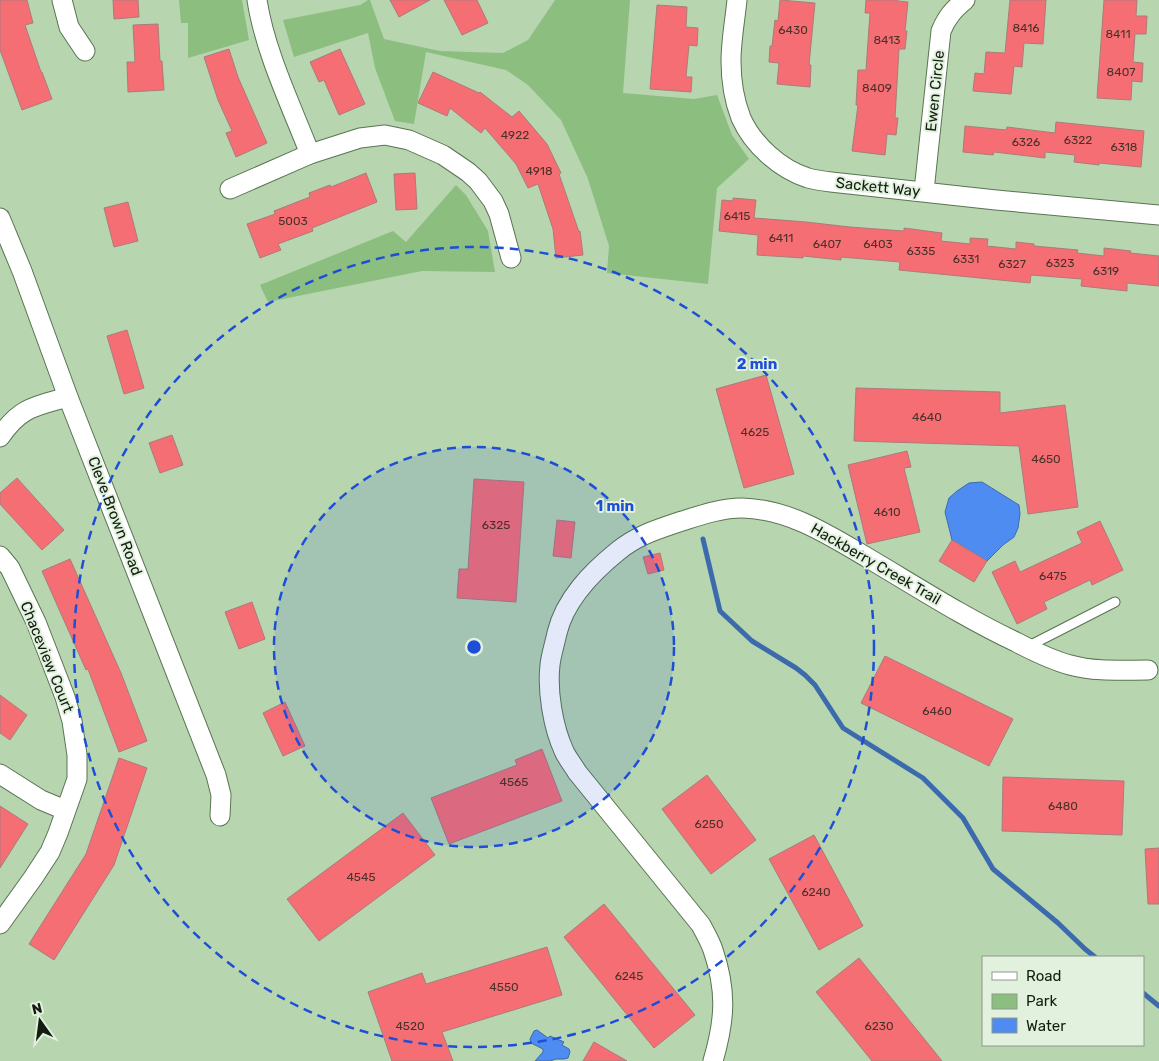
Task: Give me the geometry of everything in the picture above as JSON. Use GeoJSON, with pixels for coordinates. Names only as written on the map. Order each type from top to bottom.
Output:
{"type":"FeatureCollection","features":[{"type":"Feature","properties":{"kind":"street"},"geometry":{"type":"LineString","coordinates":[[62,0],[69,27],[85,51]]}},
{"type":"Feature","properties":{"kind":"street"},"geometry":{"type":"LineString","coordinates":[[257,0],[278,74],[310,154]]}},
{"type":"Feature","properties":{"kind":"street","name":"Sackett Way"},"geometry":{"type":"LineString","coordinates":[[737,0],[731,61],[733,88],[741,118],[752,136],[764,150],[791,171],[808,178],[831,182],[1159,215]]}},
{"type":"Feature","properties":{"kind":"street","name":"Ewen Circle"},"geometry":{"type":"LineString","coordinates":[[924,191],[941,31],[947,18],[965,0]]}},
{"type":"Feature","properties":{"kind":"street"},"geometry":{"type":"LineString","coordinates":[[230,189],[310,154],[360,138],[385,135],[409,140],[443,155],[478,181],[500,214],[511,258]]}},
{"type":"Feature","properties":{"kind":"street","name":"Cleve Brown Road"},"geometry":{"type":"LineString","coordinates":[[0,218],[22,270],[68,397],[216,775],[221,795],[220,816]]}},
{"type":"Feature","properties":{"kind":"street"},"geometry":{"type":"LineString","coordinates":[[0,437],[23,412],[68,397]]}},
{"type":"Feature","properties":{"kind":"street","name":"Hackberry Creek Trail"},"geometry":{"type":"LineString","coordinates":[[713,1061],[720,1037],[723,1009],[722,980],[712,948],[701,925],[577,772],[564,752],[556,731],[550,688],[550,665],[559,627],[578,590],[620,549],[650,531],[716,510],[742,508],[767,511],[794,518],[823,531],[987,629],[1069,665],[1092,670],[1148,670]]}},
{"type":"Feature","properties":{"kind":"street","name":"Chaceview Court"},"geometry":{"type":"LineString","coordinates":[[0,556],[10,568],[36,622],[65,697],[72,721],[78,755],[77,779],[50,852],[0,924]]}},
{"type":"Feature","properties":{"kind":"street"},"geometry":{"type":"LineString","coordinates":[[0,774],[41,800],[65,810]]}},
{"type":"Feature","properties":{"kind":"lane"},"geometry":{"type":"LineString","coordinates":[[1026,647],[1115,602]]}},
{"type":"Feature","properties":{"kind":"green space"},"geometry":{"type":"Polygon","coordinates":[[[179,0],[242,0],[249,40],[188,58],[188,23],[181,23],[179,0]]]}},
{"type":"Feature","properties":{"kind":"green space"},"geometry":{"type":"Polygon","coordinates":[[[370,0],[384,39],[440,51],[503,53],[528,40],[555,0],[630,0],[623,93],[694,99],[717,95],[732,135],[749,159],[717,188],[708,284],[607,273],[609,246],[588,179],[561,120],[528,85],[506,70],[426,52],[414,124],[395,121],[375,68],[368,33],[294,57],[283,20],[360,5],[370,0]]]}},
{"type":"Feature","properties":{"kind":"green space"},"geometry":{"type":"Polygon","coordinates":[[[456,185],[466,195],[488,231],[495,272],[422,271],[268,302],[260,285],[393,231],[406,242],[456,185]]]}},
{"type":"Feature","properties":{"kind":"water"},"geometry":{"type":"Polygon","coordinates":[[[982,482],[1019,505],[1020,514],[1018,528],[1014,537],[987,561],[952,540],[945,512],[949,498],[957,491],[969,483],[982,482]]]}},
{"type":"Feature","properties":{"kind":"water"},"geometry":{"type":"Polygon","coordinates":[[[537,1030],[548,1038],[550,1036],[564,1042],[562,1045],[569,1049],[570,1052],[568,1058],[535,1061],[543,1052],[543,1049],[531,1043],[530,1039],[534,1031],[537,1030]]]}},
{"type":"Feature","properties":{"kind":"building"},"geometry":{"type":"Polygon","coordinates":[[[0,0],[27,0],[33,23],[25,25],[52,99],[22,110],[0,50],[0,0]]]}},
{"type":"Feature","properties":{"kind":"building"},"geometry":{"type":"Polygon","coordinates":[[[113,0],[138,0],[139,17],[114,19],[113,0]]]}},
{"type":"Feature","properties":{"kind":"building"},"geometry":{"type":"Polygon","coordinates":[[[390,0],[430,0],[399,17],[390,0]]]}},
{"type":"Feature","properties":{"kind":"building"},"geometry":{"type":"Polygon","coordinates":[[[444,0],[477,0],[488,23],[462,35],[444,0]]]}},
{"type":"Feature","properties":{"kind":"building"},"geometry":{"type":"Polygon","coordinates":[[[780,0],[815,3],[809,65],[811,65],[810,87],[777,84],[779,63],[769,62],[770,46],[772,46],[775,20],[778,21],[780,0]]]}},
{"type":"Feature","properties":{"kind":"building"},"geometry":{"type":"Polygon","coordinates":[[[866,0],[898,0],[908,2],[905,49],[899,49],[895,118],[898,118],[896,135],[887,134],[885,155],[852,151],[858,105],[856,105],[858,70],[866,70],[870,13],[865,13],[866,0]]]}},
{"type":"Feature","properties":{"kind":"building"},"geometry":{"type":"Polygon","coordinates":[[[1010,0],[1046,0],[1043,44],[1024,43],[1022,67],[1014,66],[1011,94],[973,91],[975,73],[984,74],[986,52],[1005,53],[1010,0]]]}},
{"type":"Feature","properties":{"kind":"building"},"geometry":{"type":"Polygon","coordinates":[[[1104,0],[1137,0],[1136,16],[1147,16],[1146,34],[1135,34],[1133,62],[1143,63],[1142,82],[1132,81],[1131,100],[1097,98],[1104,0]]]}},
{"type":"Feature","properties":{"kind":"building"},"geometry":{"type":"Polygon","coordinates":[[[657,5],[687,7],[686,27],[698,28],[697,46],[689,45],[686,77],[692,77],[691,92],[650,89],[657,5]]]}},
{"type":"Feature","properties":{"kind":"building"},"geometry":{"type":"Polygon","coordinates":[[[158,24],[164,90],[128,92],[127,62],[135,62],[133,25],[158,24]]]}},
{"type":"Feature","properties":{"kind":"building"},"geometry":{"type":"Polygon","coordinates":[[[229,49],[238,77],[267,143],[236,157],[226,133],[232,131],[218,100],[204,57],[229,49]]]}},
{"type":"Feature","properties":{"kind":"building"},"geometry":{"type":"Polygon","coordinates":[[[340,49],[365,104],[339,115],[324,80],[319,82],[310,62],[340,49]]]}},
{"type":"Feature","properties":{"kind":"building"},"geometry":{"type":"Polygon","coordinates":[[[433,72],[480,92],[512,117],[519,111],[547,144],[561,173],[559,174],[580,231],[583,255],[556,258],[553,229],[538,184],[528,188],[516,164],[485,128],[481,133],[450,108],[447,116],[418,103],[433,72]]]}},
{"type":"Feature","properties":{"kind":"building"},"geometry":{"type":"Polygon","coordinates":[[[1056,122],[1144,131],[1141,167],[1074,162],[1075,155],[1045,152],[1045,158],[994,152],[993,155],[963,152],[965,126],[1006,130],[1007,127],[1055,133],[1056,122]]]}},
{"type":"Feature","properties":{"kind":"building"},"geometry":{"type":"Polygon","coordinates":[[[366,173],[377,202],[312,228],[313,231],[278,244],[281,250],[260,258],[247,224],[275,214],[274,211],[310,197],[309,193],[330,185],[331,187],[366,173]]]}},
{"type":"Feature","properties":{"kind":"building"},"geometry":{"type":"Polygon","coordinates":[[[415,173],[417,209],[396,210],[394,174],[415,173]]]}},
{"type":"Feature","properties":{"kind":"building"},"geometry":{"type":"Polygon","coordinates":[[[733,198],[756,200],[754,218],[904,231],[904,228],[942,233],[941,241],[970,244],[970,238],[988,239],[987,246],[1016,249],[1016,242],[1034,244],[1034,246],[1078,250],[1077,253],[1104,256],[1104,248],[1159,256],[1159,286],[1127,283],[1127,291],[1081,286],[1082,279],[1031,275],[1030,283],[899,270],[900,262],[841,257],[841,260],[803,256],[803,258],[757,255],[758,235],[719,231],[722,200],[733,201],[733,198]]]}},
{"type":"Feature","properties":{"kind":"building"},"geometry":{"type":"Polygon","coordinates":[[[128,202],[138,241],[114,247],[104,208],[128,202]]]}},
{"type":"Feature","properties":{"kind":"building"},"geometry":{"type":"Polygon","coordinates":[[[127,330],[144,388],[124,394],[107,336],[127,330]]]}},
{"type":"Feature","properties":{"kind":"building"},"geometry":{"type":"Polygon","coordinates":[[[766,375],[794,474],[744,488],[716,389],[766,375]]]}},
{"type":"Feature","properties":{"kind":"building"},"geometry":{"type":"Polygon","coordinates":[[[856,388],[1000,392],[1000,413],[1065,405],[1078,507],[1028,514],[1019,446],[854,441],[856,388]]]}},
{"type":"Feature","properties":{"kind":"building"},"geometry":{"type":"Polygon","coordinates":[[[172,435],[183,465],[160,473],[149,443],[172,435]]]}},
{"type":"Feature","properties":{"kind":"building"},"geometry":{"type":"Polygon","coordinates":[[[907,451],[911,467],[904,468],[920,532],[867,544],[848,465],[907,451]]]}},
{"type":"Feature","properties":{"kind":"building"},"geometry":{"type":"Polygon","coordinates":[[[17,478],[64,530],[42,550],[0,504],[0,493],[17,478]]]}},
{"type":"Feature","properties":{"kind":"building"},"geometry":{"type":"Polygon","coordinates":[[[474,479],[524,482],[516,602],[457,598],[459,569],[468,569],[474,479]]]}},
{"type":"Feature","properties":{"kind":"building"},"geometry":{"type":"Polygon","coordinates":[[[557,520],[575,522],[571,558],[553,556],[557,520]]]}},
{"type":"Feature","properties":{"kind":"building"},"geometry":{"type":"Polygon","coordinates":[[[1100,521],[1123,570],[1092,585],[1090,580],[1044,602],[1047,609],[1017,624],[992,572],[1015,561],[1020,572],[1082,543],[1077,532],[1100,521]]]}},
{"type":"Feature","properties":{"kind":"building"},"geometry":{"type":"Polygon","coordinates":[[[952,540],[987,561],[974,582],[939,561],[952,540]]]}},
{"type":"Feature","properties":{"kind":"building"},"geometry":{"type":"Polygon","coordinates":[[[660,553],[664,570],[648,574],[643,557],[660,553]]]}},
{"type":"Feature","properties":{"kind":"building"},"geometry":{"type":"Polygon","coordinates":[[[70,559],[121,673],[147,741],[119,752],[88,669],[86,670],[42,571],[70,559]]]}},
{"type":"Feature","properties":{"kind":"building"},"geometry":{"type":"Polygon","coordinates":[[[252,602],[265,639],[239,649],[225,612],[252,602]]]}},
{"type":"Feature","properties":{"kind":"building"},"geometry":{"type":"Polygon","coordinates":[[[885,656],[1013,719],[989,766],[861,703],[885,656]]]}},
{"type":"Feature","properties":{"kind":"building"},"geometry":{"type":"Polygon","coordinates":[[[0,695],[27,715],[10,740],[0,733],[0,695]]]}},
{"type":"Feature","properties":{"kind":"building"},"geometry":{"type":"Polygon","coordinates":[[[285,702],[305,746],[283,756],[263,713],[285,702]]]}},
{"type":"Feature","properties":{"kind":"building"},"geometry":{"type":"Polygon","coordinates":[[[542,749],[562,801],[449,844],[431,798],[517,765],[515,760],[542,749]]]}},
{"type":"Feature","properties":{"kind":"building"},"geometry":{"type":"Polygon","coordinates":[[[119,758],[147,768],[114,865],[54,960],[29,944],[86,854],[119,758]]]}},
{"type":"Feature","properties":{"kind":"building"},"geometry":{"type":"Polygon","coordinates":[[[707,775],[756,840],[711,874],[662,809],[707,775]]]}},
{"type":"Feature","properties":{"kind":"building"},"geometry":{"type":"Polygon","coordinates":[[[1003,777],[1124,781],[1122,835],[1002,831],[1003,777]]]}},
{"type":"Feature","properties":{"kind":"building"},"geometry":{"type":"Polygon","coordinates":[[[0,806],[28,824],[0,868],[0,806]]]}},
{"type":"Feature","properties":{"kind":"building"},"geometry":{"type":"Polygon","coordinates":[[[403,813],[435,855],[319,941],[287,899],[403,813]]]}},
{"type":"Feature","properties":{"kind":"building"},"geometry":{"type":"Polygon","coordinates":[[[814,835],[863,926],[819,950],[769,859],[814,835]]]}},
{"type":"Feature","properties":{"kind":"building"},"geometry":{"type":"Polygon","coordinates":[[[1159,848],[1159,904],[1148,904],[1145,849],[1159,848]]]}},
{"type":"Feature","properties":{"kind":"building"},"geometry":{"type":"Polygon","coordinates":[[[604,904],[695,1015],[654,1048],[564,937],[604,904]]]}},
{"type":"Feature","properties":{"kind":"building"},"geometry":{"type":"Polygon","coordinates":[[[547,947],[562,995],[442,1032],[453,1061],[392,1061],[368,992],[422,973],[426,984],[547,947]]]}},
{"type":"Feature","properties":{"kind":"building"},"geometry":{"type":"Polygon","coordinates":[[[859,958],[942,1061],[872,1061],[816,992],[859,958]]]}},
{"type":"Feature","properties":{"kind":"building"},"geometry":{"type":"Polygon","coordinates":[[[594,1042],[627,1061],[583,1061],[594,1042]]]}},
{"type":"Feature","properties":{"kind":"waterway"},"geometry":{"type":"LineString","coordinates":[[703,539],[720,611],[752,641],[805,675],[815,685],[843,728],[923,778],[963,818],[993,869],[1058,923],[1094,956]]}},
{"type":"Feature","properties":{"kind":"waterway"},"geometry":{"type":"LineString","coordinates":[[1144,994],[1159,1006]]}}]}
